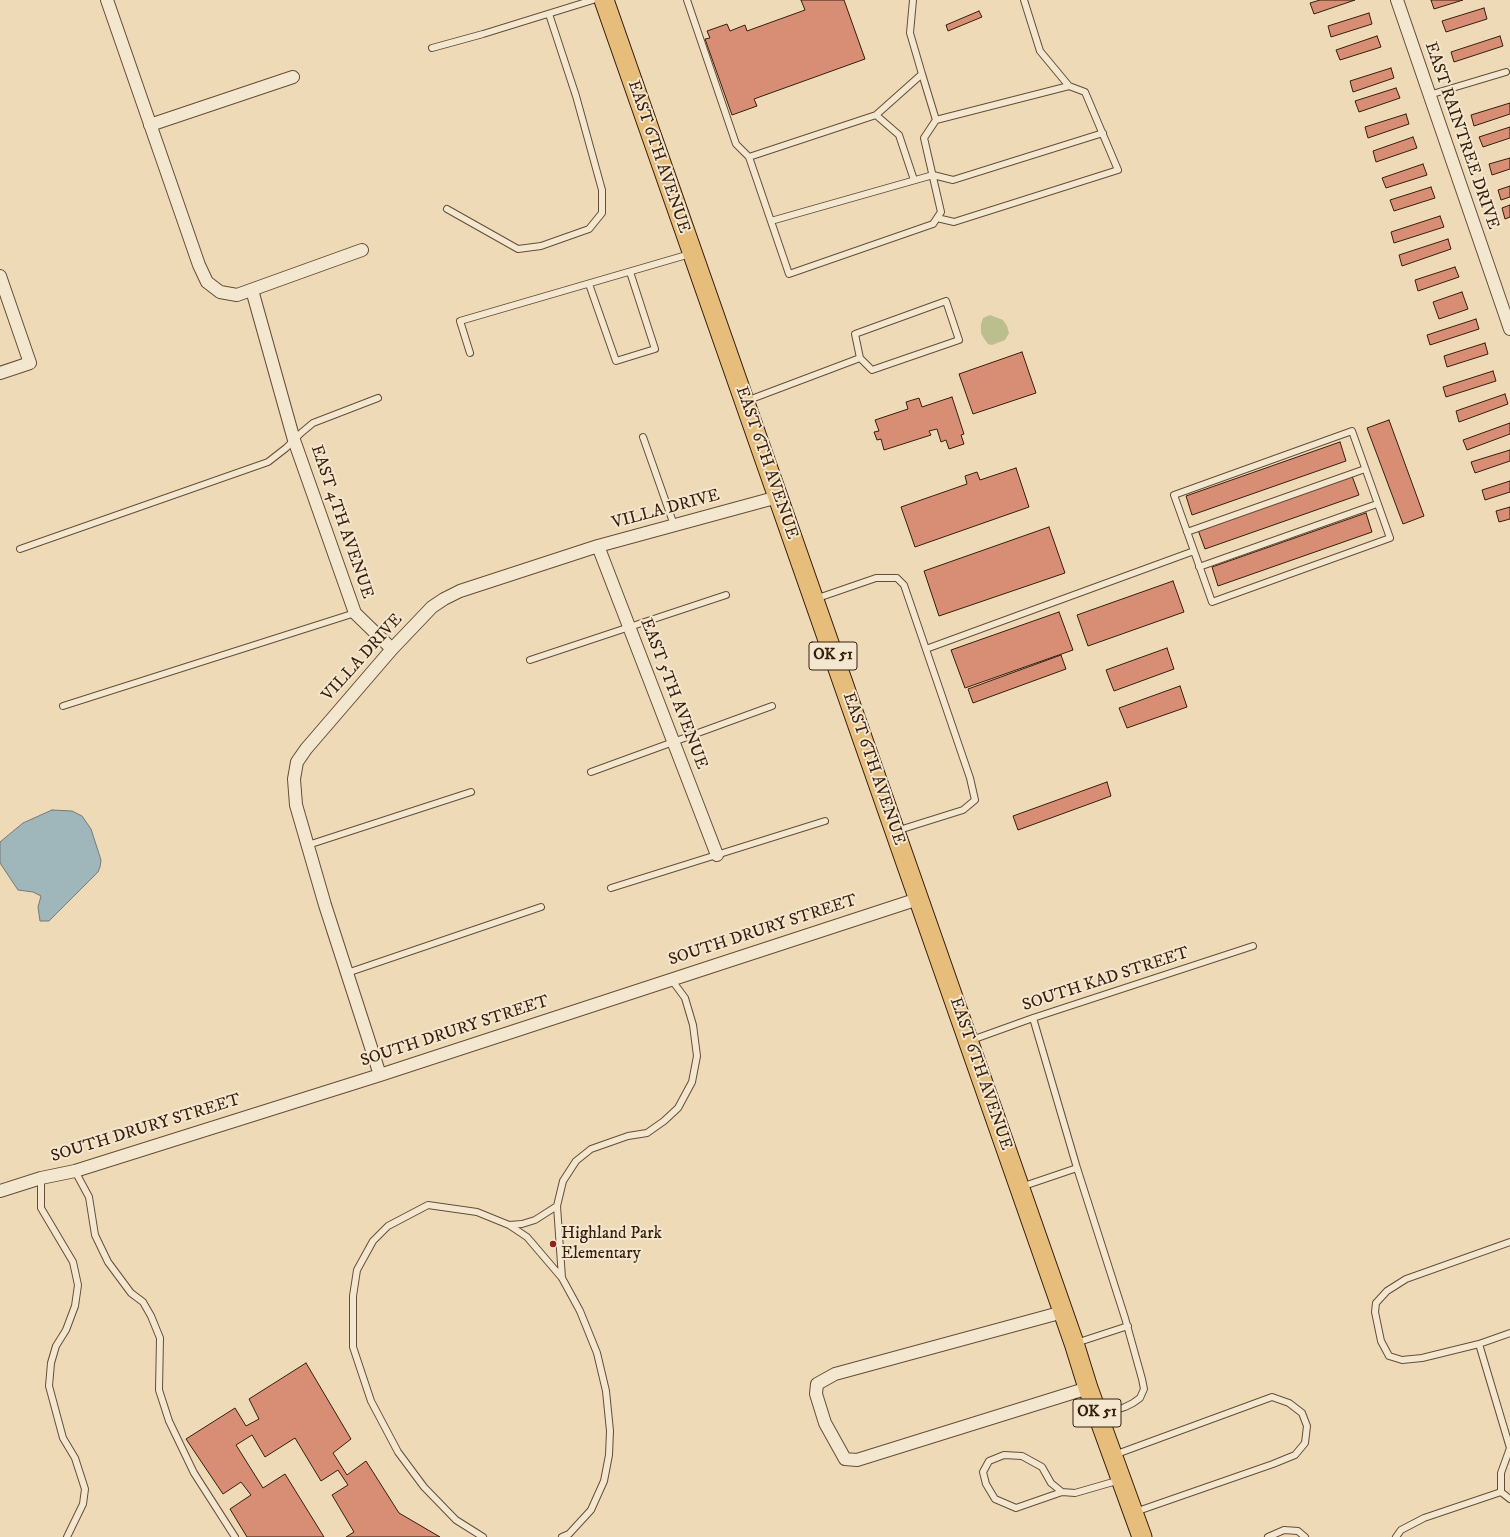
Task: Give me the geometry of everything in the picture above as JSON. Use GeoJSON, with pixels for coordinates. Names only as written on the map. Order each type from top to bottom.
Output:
{"type":"FeatureCollection","features":[{"type":"Feature","properties":{"kind":"main road","name":"EAST 6TH AVENUE"},"geometry":{"type":"LineString","coordinates":[[604,0],[1020,1188],[1074,1343],[1088,1388],[1142,1537]]}},
{"type":"Feature","properties":{"kind":"street"},"geometry":{"type":"LineString","coordinates":[[107,0],[199,265],[207,282],[220,292],[237,295],[362,250]]}},
{"type":"Feature","properties":{"kind":"street","name":"EAST RAINTREE DRIVE"},"geometry":{"type":"LineString","coordinates":[[1397,0],[1510,329]]}},
{"type":"Feature","properties":{"kind":"street"},"geometry":{"type":"LineString","coordinates":[[150,125],[293,77]]}},
{"type":"Feature","properties":{"kind":"street"},"geometry":{"type":"LineString","coordinates":[[0,276],[30,363],[0,372]]}},
{"type":"Feature","properties":{"kind":"street","name":"EAST 4TH AVENUE"},"geometry":{"type":"LineString","coordinates":[[252,290],[294,440],[355,613],[392,650]]}},
{"type":"Feature","properties":{"kind":"street","name":"VILLA DRIVE"},"geometry":{"type":"LineString","coordinates":[[380,1075],[347,973],[296,805],[294,779],[297,762],[306,749],[392,650],[432,607],[460,591],[598,546],[778,497]]}},
{"type":"Feature","properties":{"kind":"street","name":"EAST 5TH AVENUE"},"geometry":{"type":"LineString","coordinates":[[598,546],[717,855]]}},
{"type":"Feature","properties":{"kind":"street","name":"SOUTH DRURY STREET"},"geometry":{"type":"LineString","coordinates":[[0,1191],[41,1178],[75,1172],[380,1075],[918,899]]}},
{"type":"Feature","properties":{"kind":"street"},"geometry":{"type":"LineString","coordinates":[[1063,1312],[835,1374],[817,1384],[816,1394],[825,1423],[845,1459],[857,1460],[1088,1388]]}},
{"type":"Feature","properties":{"kind":"lane"},"geometry":{"type":"LineString","coordinates":[[432,48],[593,0]]}},
{"type":"Feature","properties":{"kind":"lane"},"geometry":{"type":"LineString","coordinates":[[687,0],[736,144],[749,157],[789,274],[933,224],[941,212],[924,138],[936,120],[1069,86]]}},
{"type":"Feature","properties":{"kind":"lane"},"geometry":{"type":"LineString","coordinates":[[914,0],[910,34],[936,120]]}},
{"type":"Feature","properties":{"kind":"lane"},"geometry":{"type":"LineString","coordinates":[[937,218],[954,222],[1118,170],[1085,92],[1069,86],[1040,51],[1024,0]]}},
{"type":"Feature","properties":{"kind":"lane"},"geometry":{"type":"LineString","coordinates":[[447,209],[518,249],[541,246],[589,229],[602,213],[602,190],[576,96],[549,14]]}},
{"type":"Feature","properties":{"kind":"lane"},"geometry":{"type":"LineString","coordinates":[[1429,95],[1506,72]]}},
{"type":"Feature","properties":{"kind":"lane"},"geometry":{"type":"LineString","coordinates":[[749,157],[876,115],[922,74]]}},
{"type":"Feature","properties":{"kind":"lane"},"geometry":{"type":"LineString","coordinates":[[876,115],[899,134],[914,180]]}},
{"type":"Feature","properties":{"kind":"lane"},"geometry":{"type":"LineString","coordinates":[[771,221],[933,175],[953,180],[1103,133]]}},
{"type":"Feature","properties":{"kind":"lane"},"geometry":{"type":"LineString","coordinates":[[470,353],[460,322],[692,254]]}},
{"type":"Feature","properties":{"kind":"lane"},"geometry":{"type":"LineString","coordinates":[[589,284],[616,361],[655,349],[630,272]]}},
{"type":"Feature","properties":{"kind":"lane"},"geometry":{"type":"LineString","coordinates":[[946,301],[959,340],[872,370],[860,358],[855,334],[946,301]]}},
{"type":"Feature","properties":{"kind":"lane"},"geometry":{"type":"LineString","coordinates":[[745,402],[860,358]]}},
{"type":"Feature","properties":{"kind":"lane"},"geometry":{"type":"LineString","coordinates":[[20,549],[268,462],[314,423],[378,398]]}},
{"type":"Feature","properties":{"kind":"lane"},"geometry":{"type":"LineString","coordinates":[[1352,432],[1377,504],[1390,538],[1212,602],[1174,495],[1352,432]]}},
{"type":"Feature","properties":{"kind":"lane"},"geometry":{"type":"LineString","coordinates":[[643,437],[674,526]]}},
{"type":"Feature","properties":{"kind":"lane"},"geometry":{"type":"LineString","coordinates":[[1187,532],[1365,469]]}},
{"type":"Feature","properties":{"kind":"lane"},"geometry":{"type":"LineString","coordinates":[[1199,567],[1377,504]]}},
{"type":"Feature","properties":{"kind":"lane"},"geometry":{"type":"LineString","coordinates":[[926,649],[1194,551]]}},
{"type":"Feature","properties":{"kind":"lane"},"geometry":{"type":"LineString","coordinates":[[814,600],[876,578],[897,578],[904,585],[970,778],[975,800],[963,810],[895,832]]}},
{"type":"Feature","properties":{"kind":"lane"},"geometry":{"type":"LineString","coordinates":[[530,660],[726,596]]}},
{"type":"Feature","properties":{"kind":"lane"},"geometry":{"type":"LineString","coordinates":[[63,706],[355,613]]}},
{"type":"Feature","properties":{"kind":"lane"},"geometry":{"type":"LineString","coordinates":[[591,772],[772,706]]}},
{"type":"Feature","properties":{"kind":"lane"},"geometry":{"type":"LineString","coordinates":[[308,845],[471,792]]}},
{"type":"Feature","properties":{"kind":"lane"},"geometry":{"type":"LineString","coordinates":[[611,888],[824,821]]}},
{"type":"Feature","properties":{"kind":"lane"},"geometry":{"type":"LineString","coordinates":[[347,973],[541,907]]}},
{"type":"Feature","properties":{"kind":"lane","name":"SOUTH KAD STREET"},"geometry":{"type":"LineString","coordinates":[[968,1041],[1033,1018],[1253,946]]}},
{"type":"Feature","properties":{"kind":"lane"},"geometry":{"type":"LineString","coordinates":[[562,1278],[557,1206],[563,1181],[576,1161],[591,1148],[628,1136],[647,1133],[664,1121],[678,1108],[692,1082],[697,1056],[693,1025],[685,998],[671,979]]}},
{"type":"Feature","properties":{"kind":"lane"},"geometry":{"type":"LineString","coordinates":[[1033,1018],[1077,1168],[1099,1232],[1128,1326],[1144,1390],[1140,1398],[1134,1403],[1099,1416]]}},
{"type":"Feature","properties":{"kind":"lane"},"geometry":{"type":"LineString","coordinates":[[1020,1188],[1077,1168]]}},
{"type":"Feature","properties":{"kind":"lane"},"geometry":{"type":"LineString","coordinates":[[75,1172],[88,1197],[95,1235],[108,1262],[131,1293],[144,1302],[160,1338],[159,1390],[169,1421],[194,1473],[235,1537]]}},
{"type":"Feature","properties":{"kind":"lane"},"geometry":{"type":"LineString","coordinates":[[41,1178],[41,1208],[73,1262],[78,1285],[75,1306],[66,1330],[56,1346],[51,1363],[49,1386],[63,1438],[75,1458],[85,1489],[83,1504],[67,1537]]}},
{"type":"Feature","properties":{"kind":"lane"},"geometry":{"type":"LineString","coordinates":[[483,1537],[456,1520],[424,1487],[398,1452],[371,1401],[353,1347],[353,1296],[357,1270],[373,1241],[388,1226],[428,1205],[477,1212],[509,1225],[527,1237],[562,1278],[580,1311],[597,1353],[606,1391],[610,1431],[609,1455],[604,1480],[591,1510],[569,1534],[562,1537]]}},
{"type":"Feature","properties":{"kind":"lane"},"geometry":{"type":"LineString","coordinates":[[509,1225],[522,1224],[535,1220],[557,1206]]}},
{"type":"Feature","properties":{"kind":"lane"},"geometry":{"type":"LineString","coordinates":[[1510,1242],[1406,1279],[1387,1291],[1376,1303],[1375,1312],[1381,1341],[1389,1356],[1402,1360],[1422,1358],[1479,1344],[1510,1333]]}},
{"type":"Feature","properties":{"kind":"lane"},"geometry":{"type":"LineString","coordinates":[[1074,1343],[1128,1326]]}},
{"type":"Feature","properties":{"kind":"lane"},"geometry":{"type":"LineString","coordinates":[[1479,1344],[1510,1448],[1501,1472],[1500,1492]]}},
{"type":"Feature","properties":{"kind":"lane"},"geometry":{"type":"LineString","coordinates":[[1113,1456],[1272,1397],[1289,1403],[1302,1413],[1305,1419],[1307,1426],[1305,1443],[1294,1455],[1273,1464],[1134,1512]]}},
{"type":"Feature","properties":{"kind":"lane"},"geometry":{"type":"LineString","coordinates":[[1062,1492],[1051,1483],[1042,1467],[1022,1456],[1004,1455],[989,1461],[983,1472],[986,1484],[995,1499],[1016,1508],[1062,1492],[1075,1493],[1122,1480]]}},
{"type":"Feature","properties":{"kind":"lane"},"geometry":{"type":"LineString","coordinates":[[1500,1492],[1510,1499]]}},
{"type":"Feature","properties":{"kind":"lane"},"geometry":{"type":"LineString","coordinates":[[1396,1537],[1401,1530],[1424,1518],[1500,1492]]}},
{"type":"Feature","properties":{"kind":"lane"},"geometry":{"type":"LineString","coordinates":[[1268,1537],[1284,1530],[1298,1531],[1305,1537]]}},
{"type":"Feature","properties":{"kind":"green space"},"geometry":{"type":"Polygon","coordinates":[[[990,315],[1003,320],[1009,333],[1005,340],[992,345],[988,344],[981,333],[983,318],[990,315]]]}},
{"type":"Feature","properties":{"kind":"water"},"geometry":{"type":"Polygon","coordinates":[[[52,810],[72,811],[82,816],[91,829],[101,860],[98,872],[49,921],[40,921],[38,907],[41,896],[33,892],[18,890],[0,863],[0,842],[23,823],[52,810]]]}},
{"type":"Feature","properties":{"kind":"building"},"geometry":{"type":"Polygon","coordinates":[[[801,0],[844,0],[865,59],[754,99],[757,106],[732,115],[705,39],[710,38],[707,31],[727,24],[730,31],[745,25],[747,31],[805,10],[801,0]]]}},
{"type":"Feature","properties":{"kind":"building"},"geometry":{"type":"Polygon","coordinates":[[[1320,0],[1355,0],[1314,14],[1310,3],[1320,0]]]}},
{"type":"Feature","properties":{"kind":"building"},"geometry":{"type":"Polygon","coordinates":[[[1431,0],[1463,0],[1434,9],[1431,0]]]}},
{"type":"Feature","properties":{"kind":"building"},"geometry":{"type":"Polygon","coordinates":[[[1484,8],[1487,19],[1446,32],[1442,21],[1484,8]]]}},
{"type":"Feature","properties":{"kind":"building"},"geometry":{"type":"Polygon","coordinates":[[[979,11],[982,17],[948,31],[946,25],[979,11]]]}},
{"type":"Feature","properties":{"kind":"building"},"geometry":{"type":"Polygon","coordinates":[[[1369,13],[1372,24],[1331,37],[1328,26],[1369,13]]]}},
{"type":"Feature","properties":{"kind":"building"},"geometry":{"type":"Polygon","coordinates":[[[1377,36],[1381,47],[1340,60],[1336,50],[1377,36]]]}},
{"type":"Feature","properties":{"kind":"building"},"geometry":{"type":"Polygon","coordinates":[[[1500,36],[1503,46],[1454,62],[1451,52],[1500,36]]]}},
{"type":"Feature","properties":{"kind":"building"},"geometry":{"type":"Polygon","coordinates":[[[1391,68],[1394,78],[1353,92],[1350,81],[1391,68]]]}},
{"type":"Feature","properties":{"kind":"building"},"geometry":{"type":"Polygon","coordinates":[[[1396,88],[1400,98],[1359,112],[1355,101],[1396,88]]]}},
{"type":"Feature","properties":{"kind":"building"},"geometry":{"type":"Polygon","coordinates":[[[1510,103],[1510,114],[1474,126],[1471,115],[1510,103]]]}},
{"type":"Feature","properties":{"kind":"building"},"geometry":{"type":"Polygon","coordinates":[[[1406,114],[1409,124],[1368,138],[1365,127],[1406,114]]]}},
{"type":"Feature","properties":{"kind":"building"},"geometry":{"type":"Polygon","coordinates":[[[1510,127],[1510,138],[1483,147],[1479,137],[1510,127]]]}},
{"type":"Feature","properties":{"kind":"building"},"geometry":{"type":"Polygon","coordinates":[[[1413,137],[1417,148],[1376,162],[1373,151],[1413,137]]]}},
{"type":"Feature","properties":{"kind":"building"},"geometry":{"type":"Polygon","coordinates":[[[1510,158],[1510,169],[1492,175],[1489,164],[1510,158]]]}},
{"type":"Feature","properties":{"kind":"building"},"geometry":{"type":"Polygon","coordinates":[[[1423,164],[1427,175],[1386,188],[1382,178],[1423,164]]]}},
{"type":"Feature","properties":{"kind":"building"},"geometry":{"type":"Polygon","coordinates":[[[1510,186],[1510,197],[1501,200],[1498,190],[1510,186]]]}},
{"type":"Feature","properties":{"kind":"building"},"geometry":{"type":"Polygon","coordinates":[[[1431,187],[1435,198],[1394,211],[1390,200],[1431,187]]]}},
{"type":"Feature","properties":{"kind":"building"},"geometry":{"type":"Polygon","coordinates":[[[1510,205],[1510,217],[1505,219],[1502,208],[1510,205]]]}},
{"type":"Feature","properties":{"kind":"building"},"geometry":{"type":"Polygon","coordinates":[[[1440,216],[1444,227],[1394,243],[1391,232],[1440,216]]]}},
{"type":"Feature","properties":{"kind":"building"},"geometry":{"type":"Polygon","coordinates":[[[1448,239],[1451,249],[1402,266],[1399,255],[1448,239]]]}},
{"type":"Feature","properties":{"kind":"building"},"geometry":{"type":"Polygon","coordinates":[[[1455,267],[1459,277],[1418,291],[1415,280],[1455,267]]]}},
{"type":"Feature","properties":{"kind":"building"},"geometry":{"type":"Polygon","coordinates":[[[1462,292],[1468,309],[1439,319],[1433,302],[1462,292]]]}},
{"type":"Feature","properties":{"kind":"building"},"geometry":{"type":"Polygon","coordinates":[[[1476,319],[1479,329],[1430,345],[1427,335],[1476,319]]]}},
{"type":"Feature","properties":{"kind":"building"},"geometry":{"type":"Polygon","coordinates":[[[1485,343],[1488,354],[1447,367],[1444,356],[1485,343]]]}},
{"type":"Feature","properties":{"kind":"building"},"geometry":{"type":"Polygon","coordinates":[[[1022,352],[1036,393],[973,414],[959,374],[1022,352]]]}},
{"type":"Feature","properties":{"kind":"building"},"geometry":{"type":"Polygon","coordinates":[[[1493,371],[1496,381],[1446,397],[1443,387],[1493,371]]]}},
{"type":"Feature","properties":{"kind":"building"},"geometry":{"type":"Polygon","coordinates":[[[1505,394],[1508,404],[1459,422],[1456,411],[1505,394]]]}},
{"type":"Feature","properties":{"kind":"building"},"geometry":{"type":"Polygon","coordinates":[[[952,397],[964,434],[961,435],[964,444],[949,449],[946,440],[941,442],[937,429],[929,431],[931,435],[884,450],[881,439],[877,440],[874,432],[879,431],[875,420],[908,409],[906,402],[919,398],[922,407],[952,397]]]}},
{"type":"Feature","properties":{"kind":"building"},"geometry":{"type":"Polygon","coordinates":[[[1389,420],[1424,516],[1403,524],[1367,428],[1389,420]]]}},
{"type":"Feature","properties":{"kind":"building"},"geometry":{"type":"Polygon","coordinates":[[[1510,423],[1510,434],[1467,450],[1463,440],[1510,423]]]}},
{"type":"Feature","properties":{"kind":"building"},"geometry":{"type":"Polygon","coordinates":[[[1340,442],[1346,461],[1192,515],[1186,496],[1340,442]]]}},
{"type":"Feature","properties":{"kind":"building"},"geometry":{"type":"Polygon","coordinates":[[[1510,450],[1510,461],[1475,473],[1471,462],[1510,450]]]}},
{"type":"Feature","properties":{"kind":"building"},"geometry":{"type":"Polygon","coordinates":[[[1016,468],[1029,507],[915,547],[901,507],[967,484],[965,476],[977,472],[980,480],[1016,468]]]}},
{"type":"Feature","properties":{"kind":"building"},"geometry":{"type":"Polygon","coordinates":[[[1352,476],[1359,495],[1205,549],[1198,530],[1352,476]]]}},
{"type":"Feature","properties":{"kind":"building"},"geometry":{"type":"Polygon","coordinates":[[[1510,481],[1510,492],[1485,500],[1482,490],[1510,481]]]}},
{"type":"Feature","properties":{"kind":"building"},"geometry":{"type":"Polygon","coordinates":[[[1510,507],[1510,519],[1499,522],[1496,511],[1510,507]]]}},
{"type":"Feature","properties":{"kind":"building"},"geometry":{"type":"Polygon","coordinates":[[[1366,513],[1372,532],[1218,586],[1212,567],[1366,513]]]}},
{"type":"Feature","properties":{"kind":"building"},"geometry":{"type":"Polygon","coordinates":[[[1049,527],[1065,573],[939,616],[924,571],[1049,527]]]}},
{"type":"Feature","properties":{"kind":"building"},"geometry":{"type":"Polygon","coordinates":[[[1173,581],[1184,612],[1088,646],[1077,615],[1173,581]]]}},
{"type":"Feature","properties":{"kind":"building"},"geometry":{"type":"Polygon","coordinates":[[[1059,612],[1073,650],[965,688],[951,650],[1059,612]]]}},
{"type":"Feature","properties":{"kind":"building"},"geometry":{"type":"Polygon","coordinates":[[[1167,648],[1174,669],[1114,691],[1106,670],[1167,648]]]}},
{"type":"Feature","properties":{"kind":"building"},"geometry":{"type":"Polygon","coordinates":[[[1061,655],[1066,669],[973,703],[968,689],[1061,655]]]}},
{"type":"Feature","properties":{"kind":"building"},"geometry":{"type":"Polygon","coordinates":[[[1180,686],[1187,707],[1127,728],[1119,708],[1180,686]]]}},
{"type":"Feature","properties":{"kind":"building"},"geometry":{"type":"Polygon","coordinates":[[[1107,782],[1111,796],[1018,830],[1013,816],[1107,782]]]}},
{"type":"Feature","properties":{"kind":"building"},"geometry":{"type":"Polygon","coordinates":[[[306,1363],[351,1439],[333,1453],[347,1475],[366,1461],[399,1513],[440,1537],[346,1537],[354,1532],[332,1495],[348,1485],[338,1470],[321,1481],[295,1438],[265,1457],[252,1435],[236,1445],[263,1488],[285,1474],[324,1537],[247,1537],[230,1509],[251,1495],[241,1482],[223,1494],[186,1439],[235,1408],[246,1426],[259,1419],[249,1399],[306,1363]]]}},
{"type":"Feature","properties":{"kind":"place","name":"Highland Park Elementary"},"geometry":{"type":"Point","coordinates":[553,1244]}}]}
